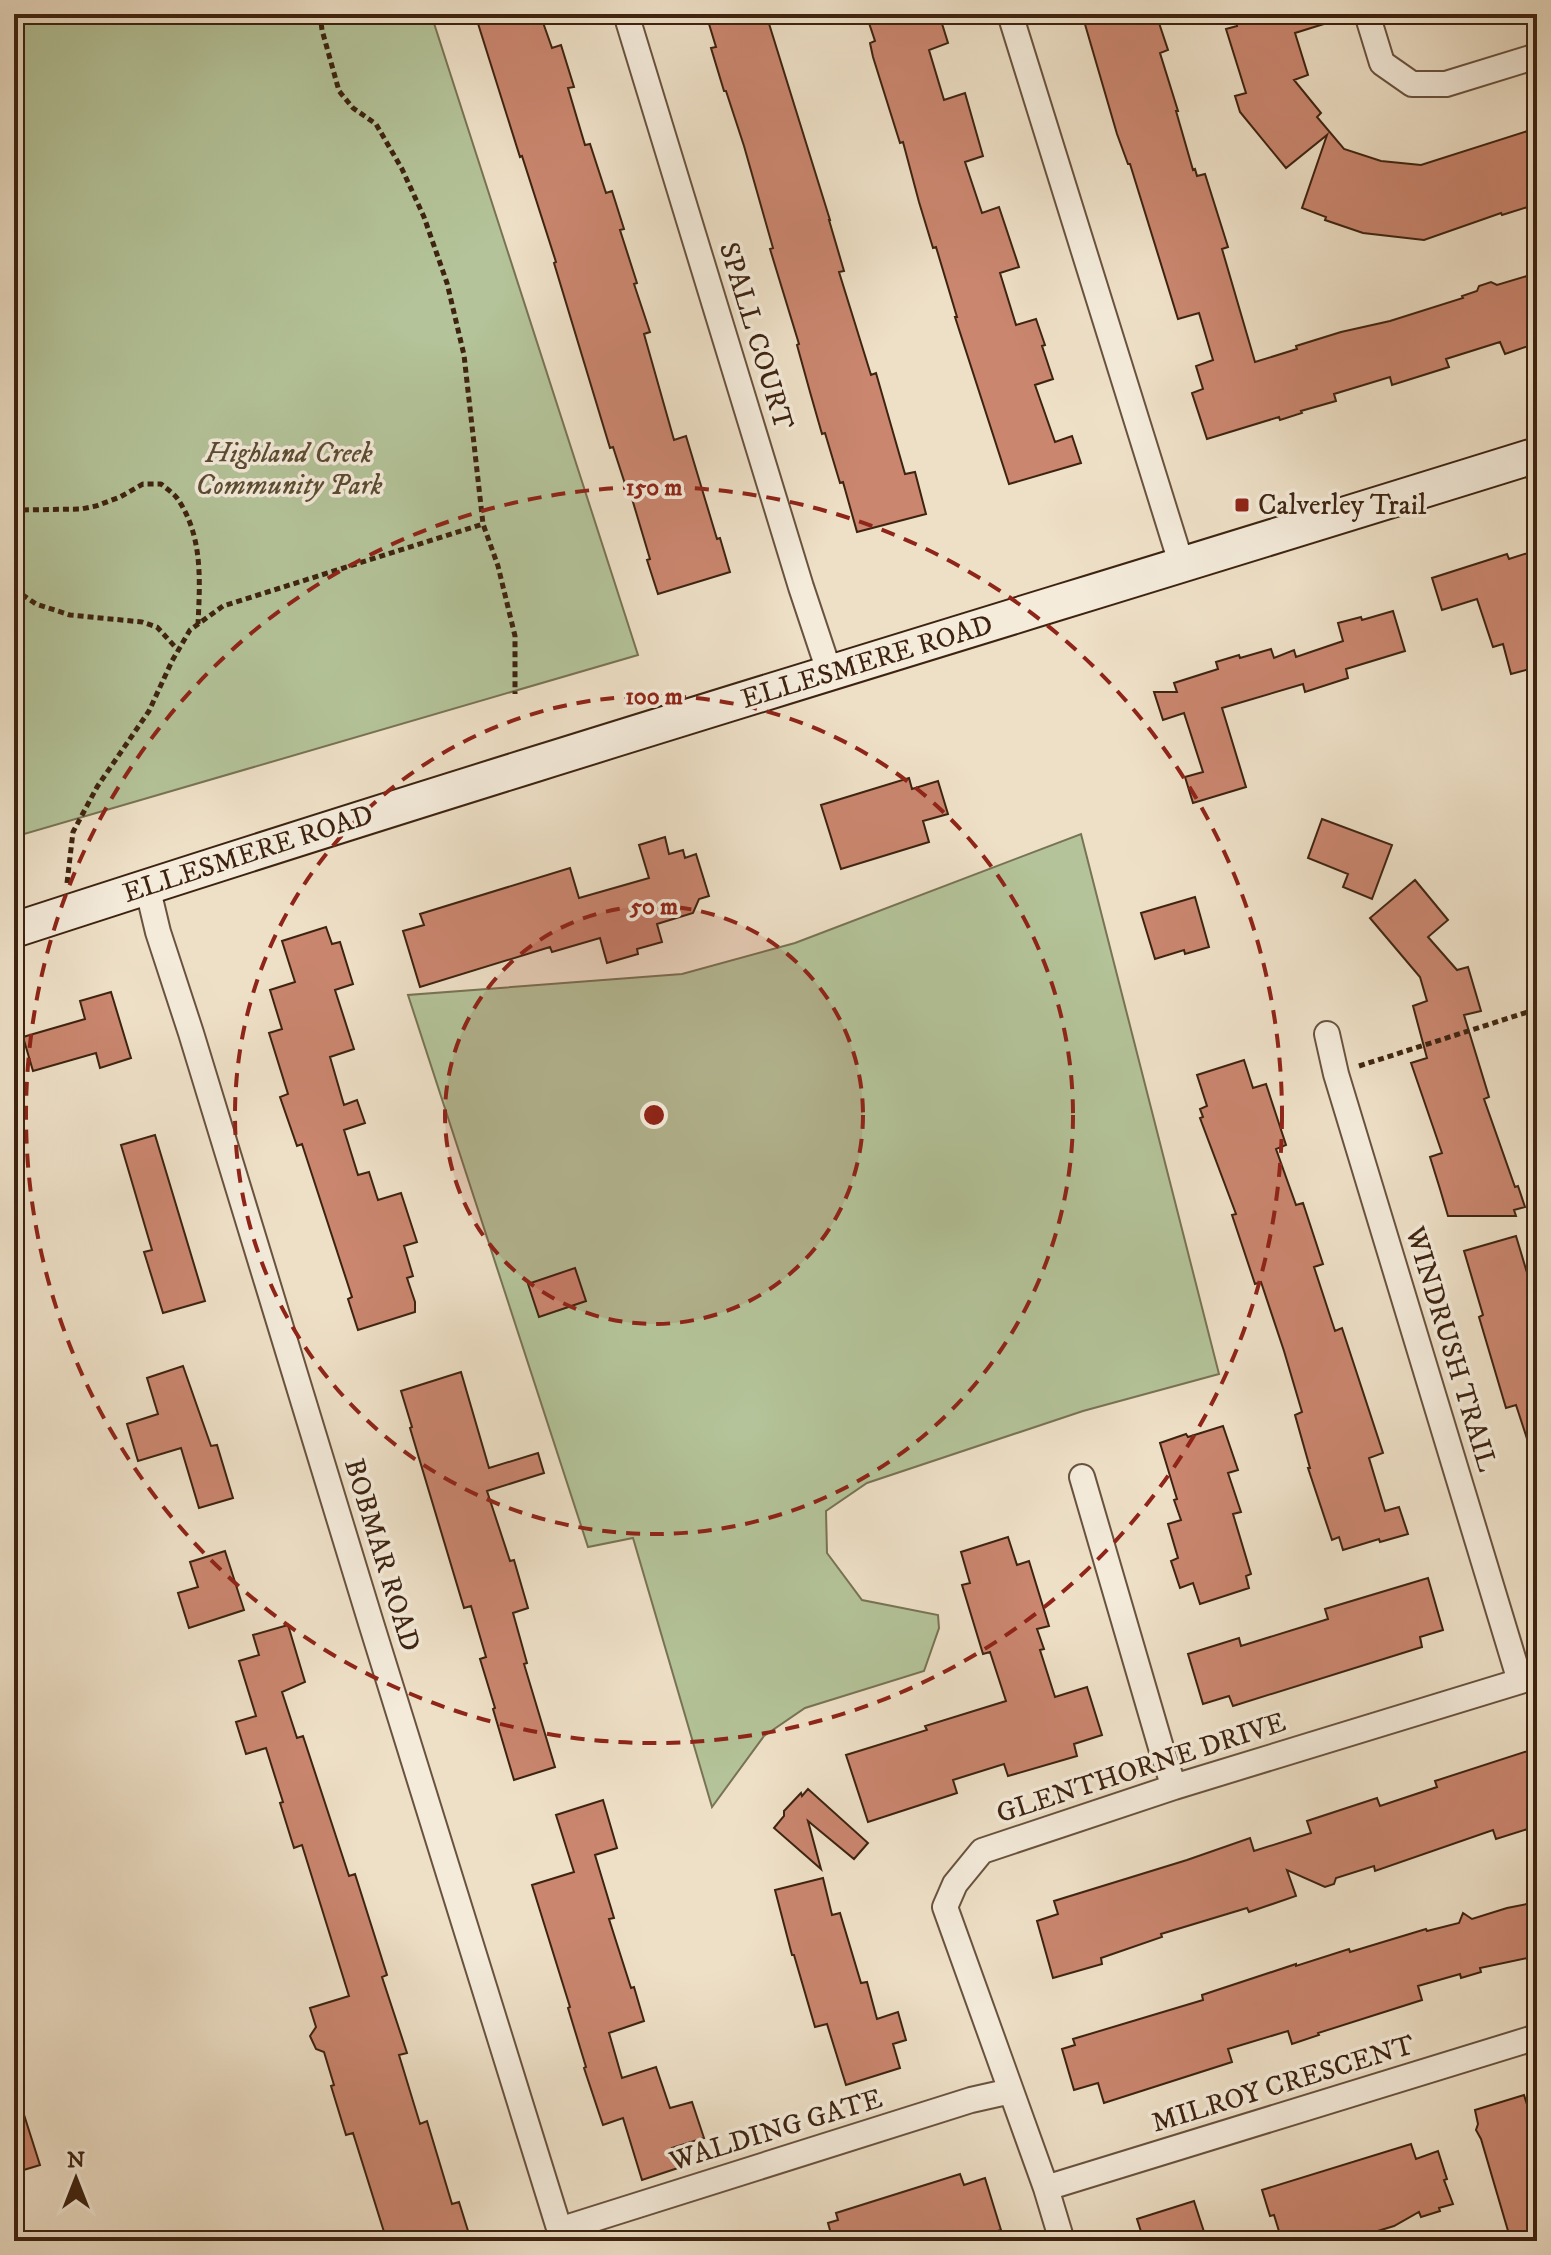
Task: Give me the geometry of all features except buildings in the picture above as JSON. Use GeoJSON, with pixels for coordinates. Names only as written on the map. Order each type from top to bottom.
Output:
{"type":"FeatureCollection","features":[{"type":"Feature","properties":{"kind":"main road","name":"ELLESMERE ROAD"},"geometry":{"type":"LineString","coordinates":[[14,930],[578,749],[1537,455]]}},
{"type":"Feature","properties":{"kind":"street","name":"SPALL COURT"},"geometry":{"type":"LineString","coordinates":[[626,14],[830,674]]}},
{"type":"Feature","properties":{"kind":"street"},"geometry":{"type":"LineString","coordinates":[[1010,14],[1182,566]]}},
{"type":"Feature","properties":{"kind":"street"},"geometry":{"type":"LineString","coordinates":[[1367,14],[1382,63],[1412,84],[1446,84],[1537,56]]}},
{"type":"Feature","properties":{"kind":"street","name":"BOBMAR ROAD"},"geometry":{"type":"LineString","coordinates":[[147,886],[158,932],[561,2235]]}},
{"type":"Feature","properties":{"kind":"street","name":"WINDRUSH TRAIL"},"geometry":{"type":"LineString","coordinates":[[1327,1034],[1336,1074],[1529,1678]]}},
{"type":"Feature","properties":{"kind":"street"},"geometry":{"type":"LineString","coordinates":[[1082,1477],[1174,1787]]}},
{"type":"Feature","properties":{"kind":"street","name":"GLENTHORNE DRIVE"},"geometry":{"type":"LineString","coordinates":[[1062,2241],[1046,2188],[945,1907],[951,1891],[982,1851],[1174,1787],[1529,1678]]}},
{"type":"Feature","properties":{"kind":"street","name":"MILROY CRESCENT"},"geometry":{"type":"LineString","coordinates":[[1046,2188],[1537,2037]]}},
{"type":"Feature","properties":{"kind":"street","name":"WALDING GATE"},"geometry":{"type":"LineString","coordinates":[[561,2235],[971,2100],[1011,2091]]}},
{"type":"Feature","properties":{"kind":"path"},"geometry":{"type":"LineString","coordinates":[[320,14],[339,91],[353,108],[376,124],[402,169],[424,217],[447,283],[464,355],[483,524],[498,566],[515,636],[515,694]]}},
{"type":"Feature","properties":{"kind":"path"},"geometry":{"type":"LineString","coordinates":[[14,514],[21,510],[96,506],[143,484],[161,484],[179,499],[194,532],[200,567],[198,625]]}},
{"type":"Feature","properties":{"kind":"path"},"geometry":{"type":"LineString","coordinates":[[64,913],[73,832],[97,787],[149,711],[190,630],[223,606],[483,524]]}},
{"type":"Feature","properties":{"kind":"path"},"geometry":{"type":"LineString","coordinates":[[14,589],[36,604],[70,615],[142,622],[157,627],[178,650]]}},
{"type":"Feature","properties":{"kind":"path"},"geometry":{"type":"LineString","coordinates":[[1336,1074],[1537,1009]]}},
{"type":"Feature","properties":{"kind":"green space","name":"Highland Creek Community Park"},"geometry":{"type":"Polygon","coordinates":[[[14,14],[431,14],[638,655],[14,837],[14,14]]]}},
{"type":"Feature","properties":{"kind":"green space"},"geometry":{"type":"Polygon","coordinates":[[[1081,834],[1219,1374],[1083,1411],[867,1483],[826,1511],[827,1553],[862,1600],[938,1615],[939,1628],[924,1671],[805,1708],[764,1736],[712,1807],[633,1538],[588,1547],[408,995],[682,974],[795,943],[1081,834]]]}},
{"type":"Feature","properties":{"kind":"place","name":"Calverley Trail"},"geometry":{"type":"Point","coordinates":[1242,505]}}]}
